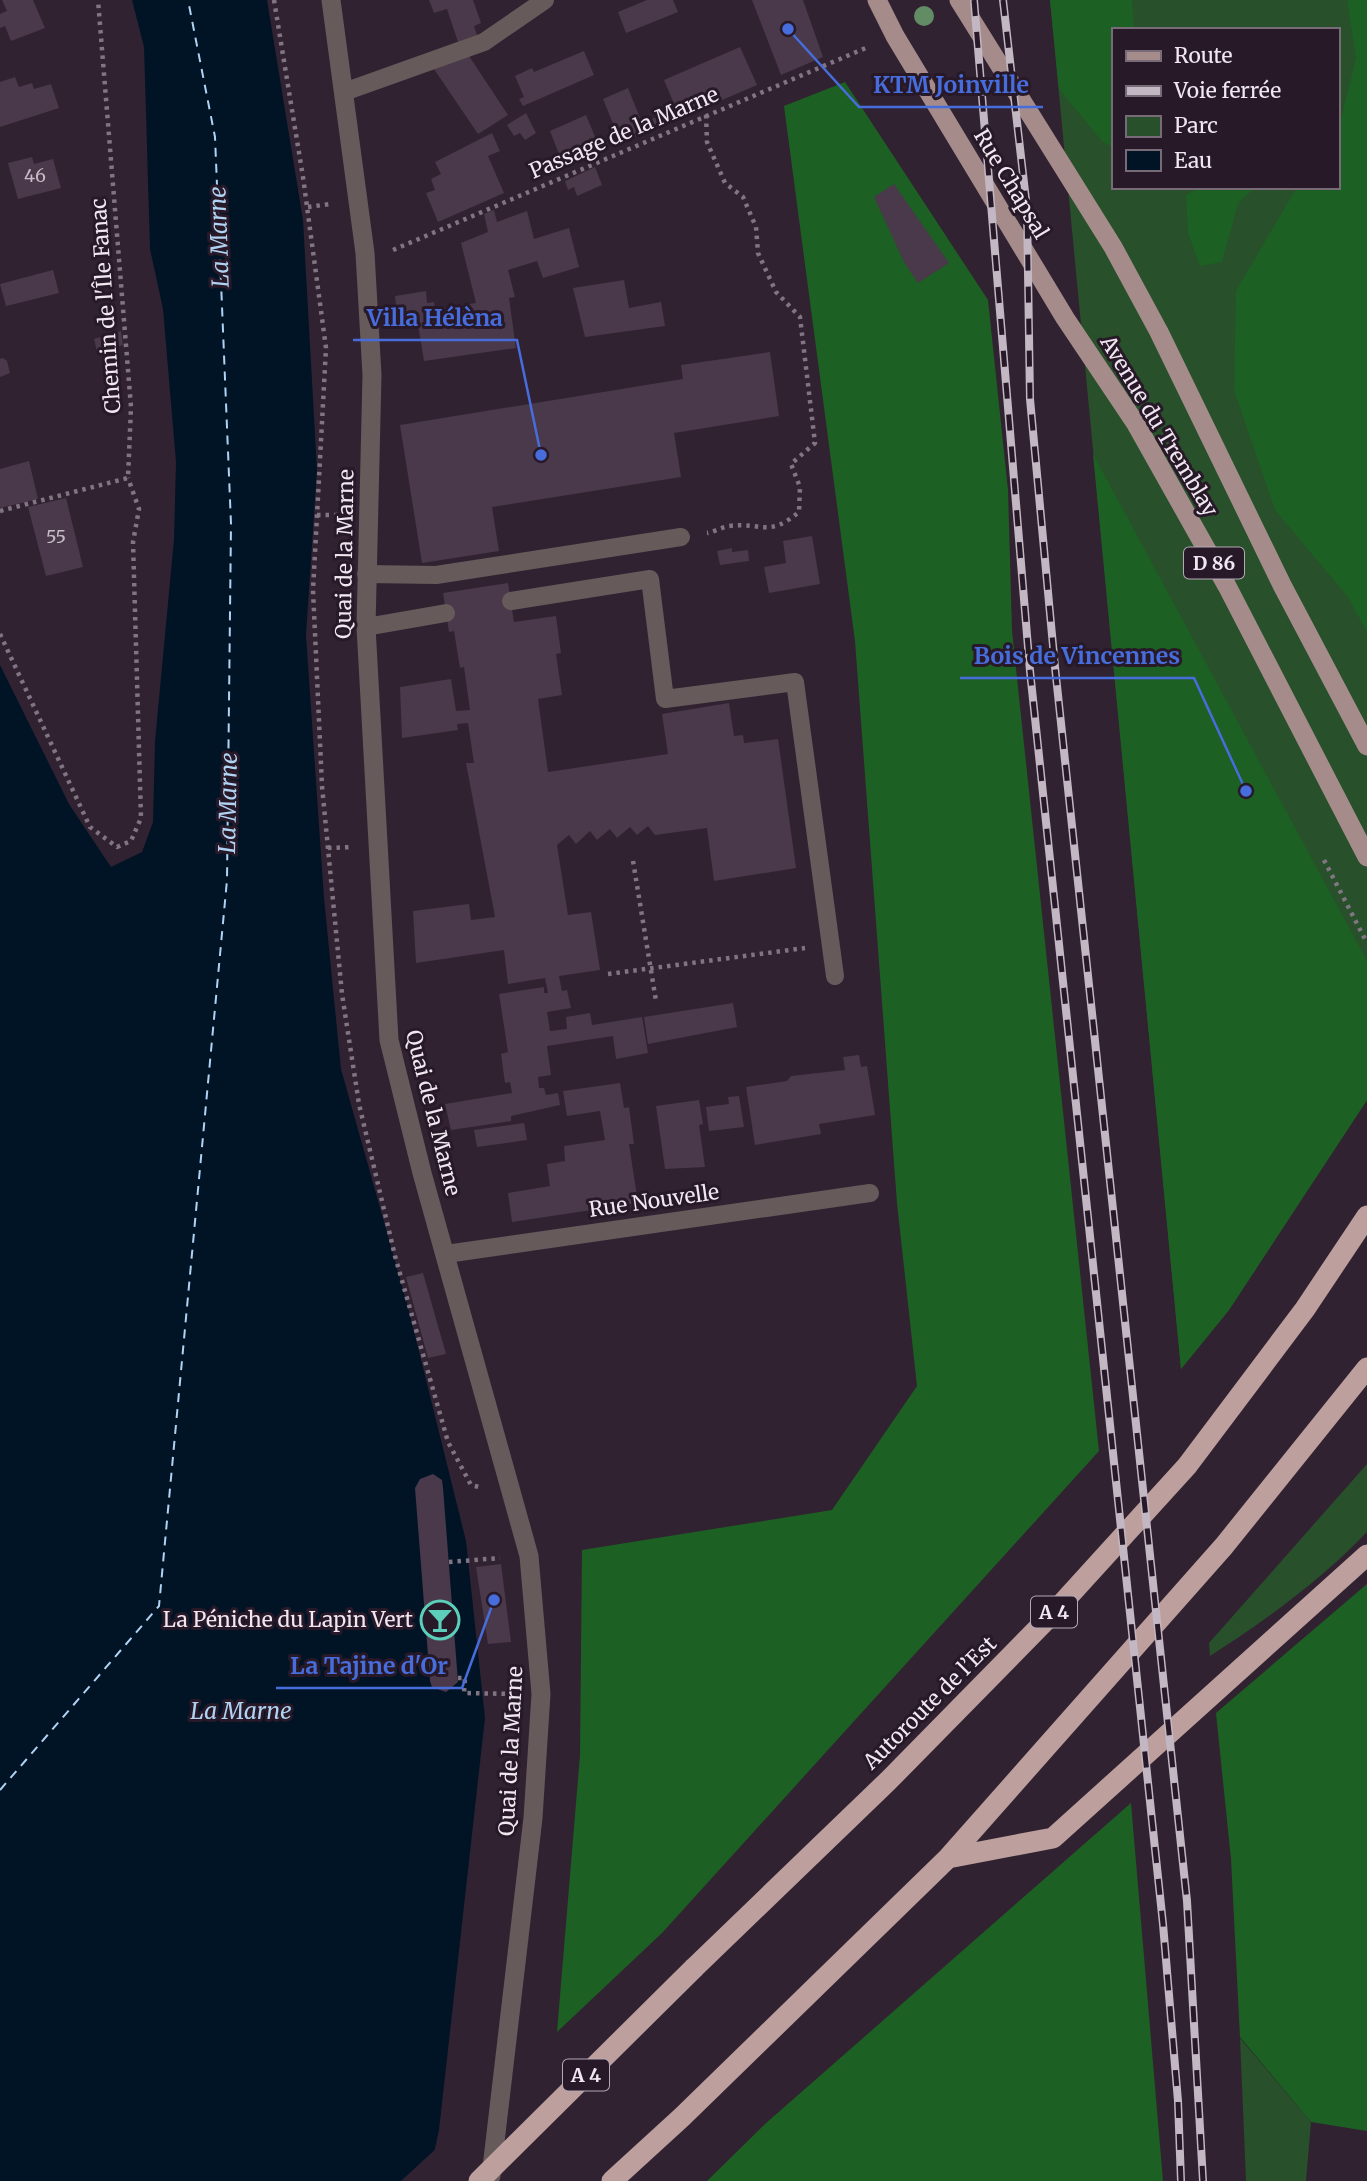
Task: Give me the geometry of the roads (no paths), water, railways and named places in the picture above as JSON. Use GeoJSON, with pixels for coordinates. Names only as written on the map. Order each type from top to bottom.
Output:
{"type":"FeatureCollection","features":[{"type":"Feature","properties":{"kind":"highway","name":"Autoroute de l’Est"},"geometry":{"type":"LineString","coordinates":[[479,2181],[888,1781],[1056,1610],[1187,1466],[1305,1309],[1367,1216]]}},
{"type":"Feature","properties":{"kind":"highway"},"geometry":{"type":"LineString","coordinates":[[612,2181],[682,2117],[948,1858],[1224,1546],[1367,1368]]}},
{"type":"Feature","properties":{"kind":"highway"},"geometry":{"type":"LineString","coordinates":[[948,1858],[1053,1839],[1367,1555]]}},
{"type":"Feature","properties":{"kind":"main road","name":"Rue Chapsal"},"geometry":{"type":"LineString","coordinates":[[877,0],[895,36],[1065,318]]}},
{"type":"Feature","properties":{"kind":"main road","name":"Avenue du Tremblay"},"geometry":{"type":"LineString","coordinates":[[959,0],[1112,247],[1159,331],[1282,584],[1367,746]]}},
{"type":"Feature","properties":{"kind":"main road","name":"Avenue du Tremblay"},"geometry":{"type":"LineString","coordinates":[[1065,318],[1136,424],[1227,586],[1367,857]]}},
{"type":"Feature","properties":{"kind":"street","name":"Quai de la Marne"},"geometry":{"type":"LineString","coordinates":[[331,0],[365,253],[372,375],[366,627],[390,1040],[529,1556],[541,1694],[533,1818],[491,2181]]}},
{"type":"Feature","properties":{"kind":"lane"},"geometry":{"type":"LineString","coordinates":[[344,92],[484,42],[545,0]]}},
{"type":"Feature","properties":{"kind":"lane"},"geometry":{"type":"LineString","coordinates":[[366,573],[436,575],[681,537]]}},
{"type":"Feature","properties":{"kind":"lane"},"geometry":{"type":"LineString","coordinates":[[511,601],[650,579],[665,699],[795,682],[835,975]]}},
{"type":"Feature","properties":{"kind":"lane"},"geometry":{"type":"LineString","coordinates":[[366,627],[446,613]]}},
{"type":"Feature","properties":{"kind":"lane","name":"Rue Nouvelle"},"geometry":{"type":"LineString","coordinates":[[446,1254],[870,1193]]}},
{"type":"Feature","properties":{"kind":"water","name":"La Marne"},"geometry":{"type":"Polygon","coordinates":[[[132,0],[267,0],[303,220],[317,470],[306,635],[324,898],[341,1069],[408,1307],[466,1541],[485,1718],[439,2130],[428,2181],[0,2181],[0,665],[69,804],[111,867],[142,852],[153,822],[155,741],[174,539],[176,462],[163,309],[150,249],[144,47],[132,0]]]}},
{"type":"Feature","properties":{"kind":"railway"},"geometry":{"type":"LineString","coordinates":[[974,0],[1030,671],[1163,1924],[1178,2101],[1181,2181]]}},
{"type":"Feature","properties":{"kind":"railway"},"geometry":{"type":"LineString","coordinates":[[1003,0],[1027,209],[1030,399],[1055,667],[1187,1901],[1203,2181]]}},
{"type":"Feature","properties":{"kind":"place","name":"KTM Joinville"},"geometry":{"type":"Point","coordinates":[788,29]}},
{"type":"Feature","properties":{"kind":"place","name":"Villa Hélèna"},"geometry":{"type":"Point","coordinates":[541,455]}},
{"type":"Feature","properties":{"kind":"place","name":"Bois de Vincennes"},"geometry":{"type":"Point","coordinates":[1246,791]}},
{"type":"Feature","properties":{"kind":"place","name":"La Tajine d'Or"},"geometry":{"type":"Point","coordinates":[494,1600]}},
{"type":"Feature","properties":{"kind":"place","name":"La Péniche du Lapin Vert"},"geometry":{"type":"Point","coordinates":[440,1620]}}]}
